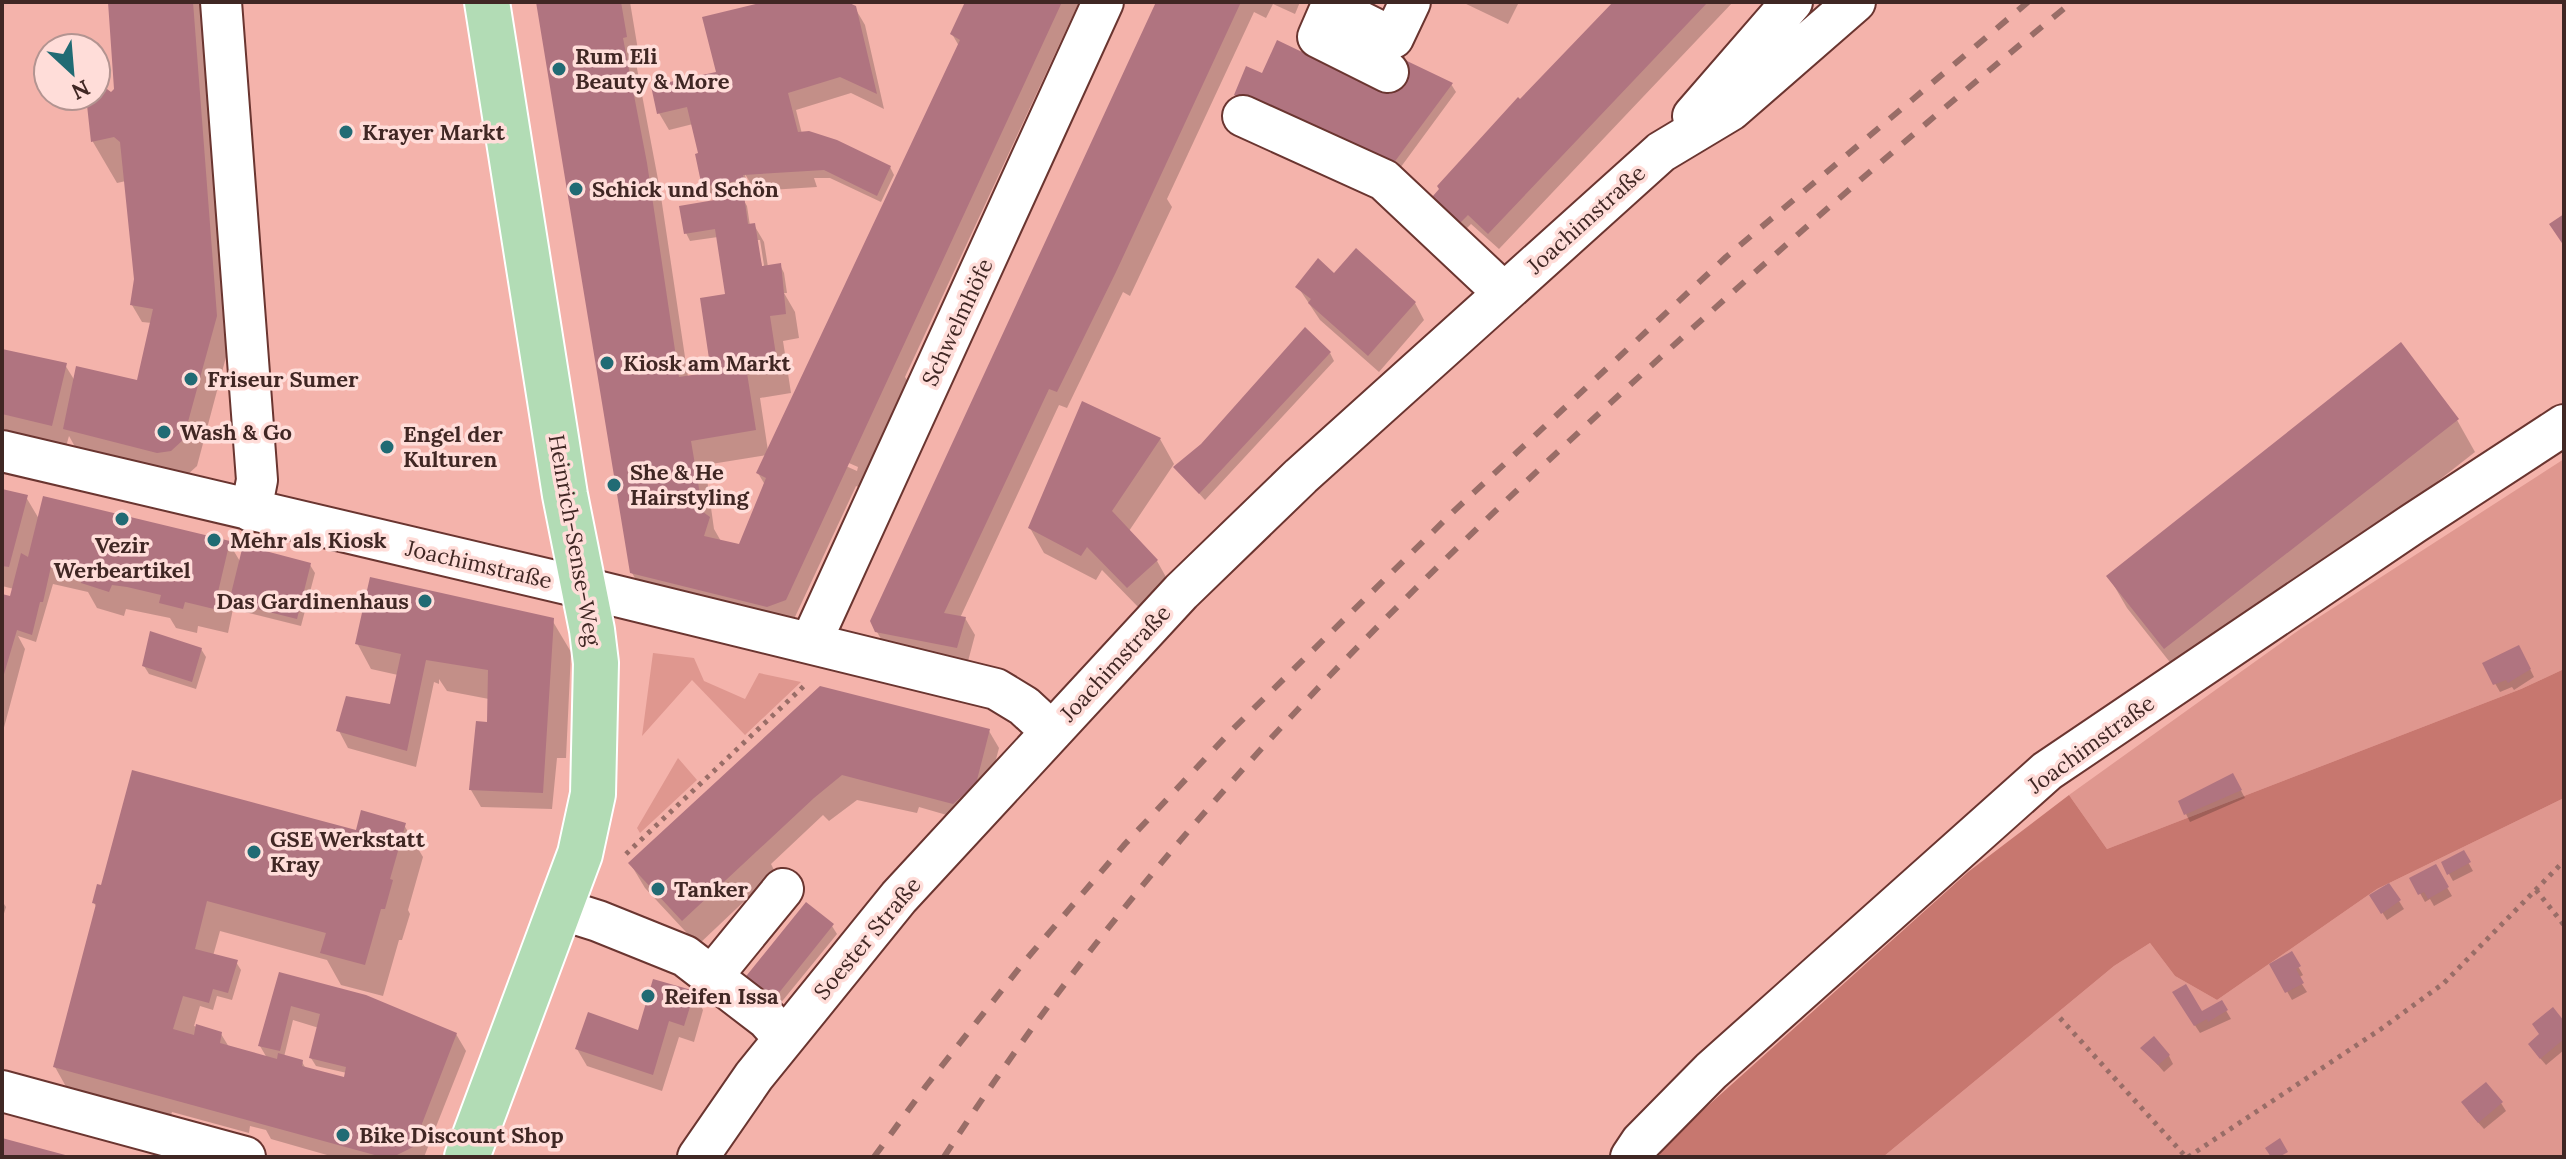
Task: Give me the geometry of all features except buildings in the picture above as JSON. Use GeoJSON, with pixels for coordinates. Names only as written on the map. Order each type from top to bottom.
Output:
{"type":"FeatureCollection","features":[{"type":"Feature","properties":{"kind":"main road","name":"Heinrich-Sense-Weg"},"geometry":{"type":"LineString","coordinates":[[467,1157],[580,854],[593,794],[596,663],[565,495],[487,2]]}},
{"type":"Feature","properties":{"kind":"street"},"geometry":{"type":"LineString","coordinates":[[221,2],[257,480],[251,511]]}},
{"type":"Feature","properties":{"kind":"street","name":"Schwelmhöfe"},"geometry":{"type":"LineString","coordinates":[[820,645],[1103,2]]}},
{"type":"Feature","properties":{"kind":"street"},"geometry":{"type":"LineString","coordinates":[[1388,72],[1318,37],[1332,5],[1393,38],[1410,2]]}},
{"type":"Feature","properties":{"kind":"street"},"geometry":{"type":"LineString","coordinates":[[1661,152],[1792,2]]}},
{"type":"Feature","properties":{"kind":"street","name":"Joachimstraße"},"geometry":{"type":"LineString","coordinates":[[2,451],[996,689],[1024,706],[1051,731],[1214,561],[1301,476],[1503,292],[1661,152],[1731,110],[1855,2]]}},
{"type":"Feature","properties":{"kind":"street"},"geometry":{"type":"LineString","coordinates":[[1243,116],[1384,180],[1503,292]]}},
{"type":"Feature","properties":{"kind":"street","name":"Joachimstraße"},"geometry":{"type":"LineString","coordinates":[[1631,1157],[1641,1142],[1711,1071],[2047,771],[2564,425]]}},
{"type":"Feature","properties":{"kind":"street","name":"Soester Straße"},"geometry":{"type":"LineString","coordinates":[[698,1157],[754,1076],[899,897],[1051,731]]}},
{"type":"Feature","properties":{"kind":"street"},"geometry":{"type":"LineString","coordinates":[[712,976],[783,889]]}},
{"type":"Feature","properties":{"kind":"street"},"geometry":{"type":"LineString","coordinates":[[560,909],[685,956],[767,1019],[784,1038]]}},
{"type":"Feature","properties":{"kind":"street"},"geometry":{"type":"LineString","coordinates":[[2,1091],[245,1157]]}},
{"type":"Feature","properties":{"kind":"path"},"geometry":{"type":"LineString","coordinates":[[580,854],[614,865],[811,679],[820,645]]}},
{"type":"Feature","properties":{"kind":"path"},"geometry":{"type":"LineString","coordinates":[[2060,1018],[2187,1157],[2381,1029],[2444,983],[2564,861]]}},
{"type":"Feature","properties":{"kind":"path"},"geometry":{"type":"LineString","coordinates":[[2536,890],[2564,925]]}},
{"type":"Feature","properties":{"kind":"shaded area"},"geometry":{"type":"Polygon","coordinates":[[[2564,459],[2564,669],[2521,689],[2107,849],[2069,795],[2299,630],[2564,459]]]}},
{"type":"Feature","properties":{"kind":"shaded area"},"geometry":{"type":"Polygon","coordinates":[[[653,653],[694,658],[704,681],[745,699],[759,673],[801,682],[745,735],[692,680],[642,736],[653,653]]]}},
{"type":"Feature","properties":{"kind":"shaded area"},"geometry":{"type":"Polygon","coordinates":[[[2564,669],[2564,798],[2377,889],[2217,1000],[2175,976],[2150,943],[2114,966],[1883,1157],[1659,1157],[1663,1146],[1968,872],[2069,795],[2107,849],[2521,689],[2564,669]]]}},
{"type":"Feature","properties":{"kind":"shaded area"},"geometry":{"type":"Polygon","coordinates":[[[678,758],[697,780],[640,833],[637,828],[678,758]]]}},
{"type":"Feature","properties":{"kind":"shaded area"},"geometry":{"type":"Polygon","coordinates":[[[2564,798],[2564,1157],[1883,1157],[2114,966],[2150,943],[2175,976],[2217,1000],[2377,889],[2564,798]]]}},
{"type":"Feature","properties":{"kind":"railway"},"geometry":{"type":"LineString","coordinates":[[874,1157],[1024,962],[1125,844],[1233,729],[1453,512],[1726,257],[2028,2]]}},
{"type":"Feature","properties":{"kind":"railway"},"geometry":{"type":"LineString","coordinates":[[944,1157],[1087,955],[1164,859],[1244,767],[1328,678],[1502,504],[1652,365],[1890,155],[2072,2]]}},
{"type":"Feature","properties":{"kind":"place","name":"Rum Eli Beauty & More"},"geometry":{"type":"Point","coordinates":[559,69]}},
{"type":"Feature","properties":{"kind":"place","name":"Krayer Markt"},"geometry":{"type":"Point","coordinates":[346,132]}},
{"type":"Feature","properties":{"kind":"place","name":"Schick und Schön"},"geometry":{"type":"Point","coordinates":[576,189]}},
{"type":"Feature","properties":{"kind":"place","name":"Kiosk am Markt"},"geometry":{"type":"Point","coordinates":[607,363]}},
{"type":"Feature","properties":{"kind":"place","name":"Friseur Sumer"},"geometry":{"type":"Point","coordinates":[191,379]}},
{"type":"Feature","properties":{"kind":"place","name":"Wash & Go"},"geometry":{"type":"Point","coordinates":[164,432]}},
{"type":"Feature","properties":{"kind":"place","name":"Engel der Kulturen"},"geometry":{"type":"Point","coordinates":[387,447]}},
{"type":"Feature","properties":{"kind":"place","name":"She & He Hairstyling"},"geometry":{"type":"Point","coordinates":[614,485]}},
{"type":"Feature","properties":{"kind":"place","name":"Vezir Werbeartikel"},"geometry":{"type":"Point","coordinates":[122,519]}},
{"type":"Feature","properties":{"kind":"place","name":"Mehr als Kiosk"},"geometry":{"type":"Point","coordinates":[214,540]}},
{"type":"Feature","properties":{"kind":"place","name":"Das Gardinenhaus"},"geometry":{"type":"Point","coordinates":[425,601]}},
{"type":"Feature","properties":{"kind":"place","name":"GSE Werkstatt Kray"},"geometry":{"type":"Point","coordinates":[254,852]}},
{"type":"Feature","properties":{"kind":"place","name":"Tanker"},"geometry":{"type":"Point","coordinates":[658,889]}},
{"type":"Feature","properties":{"kind":"place","name":"Reifen Issa"},"geometry":{"type":"Point","coordinates":[648,996]}},
{"type":"Feature","properties":{"kind":"place","name":"Bike Discount Shop"},"geometry":{"type":"Point","coordinates":[343,1135]}}]}
